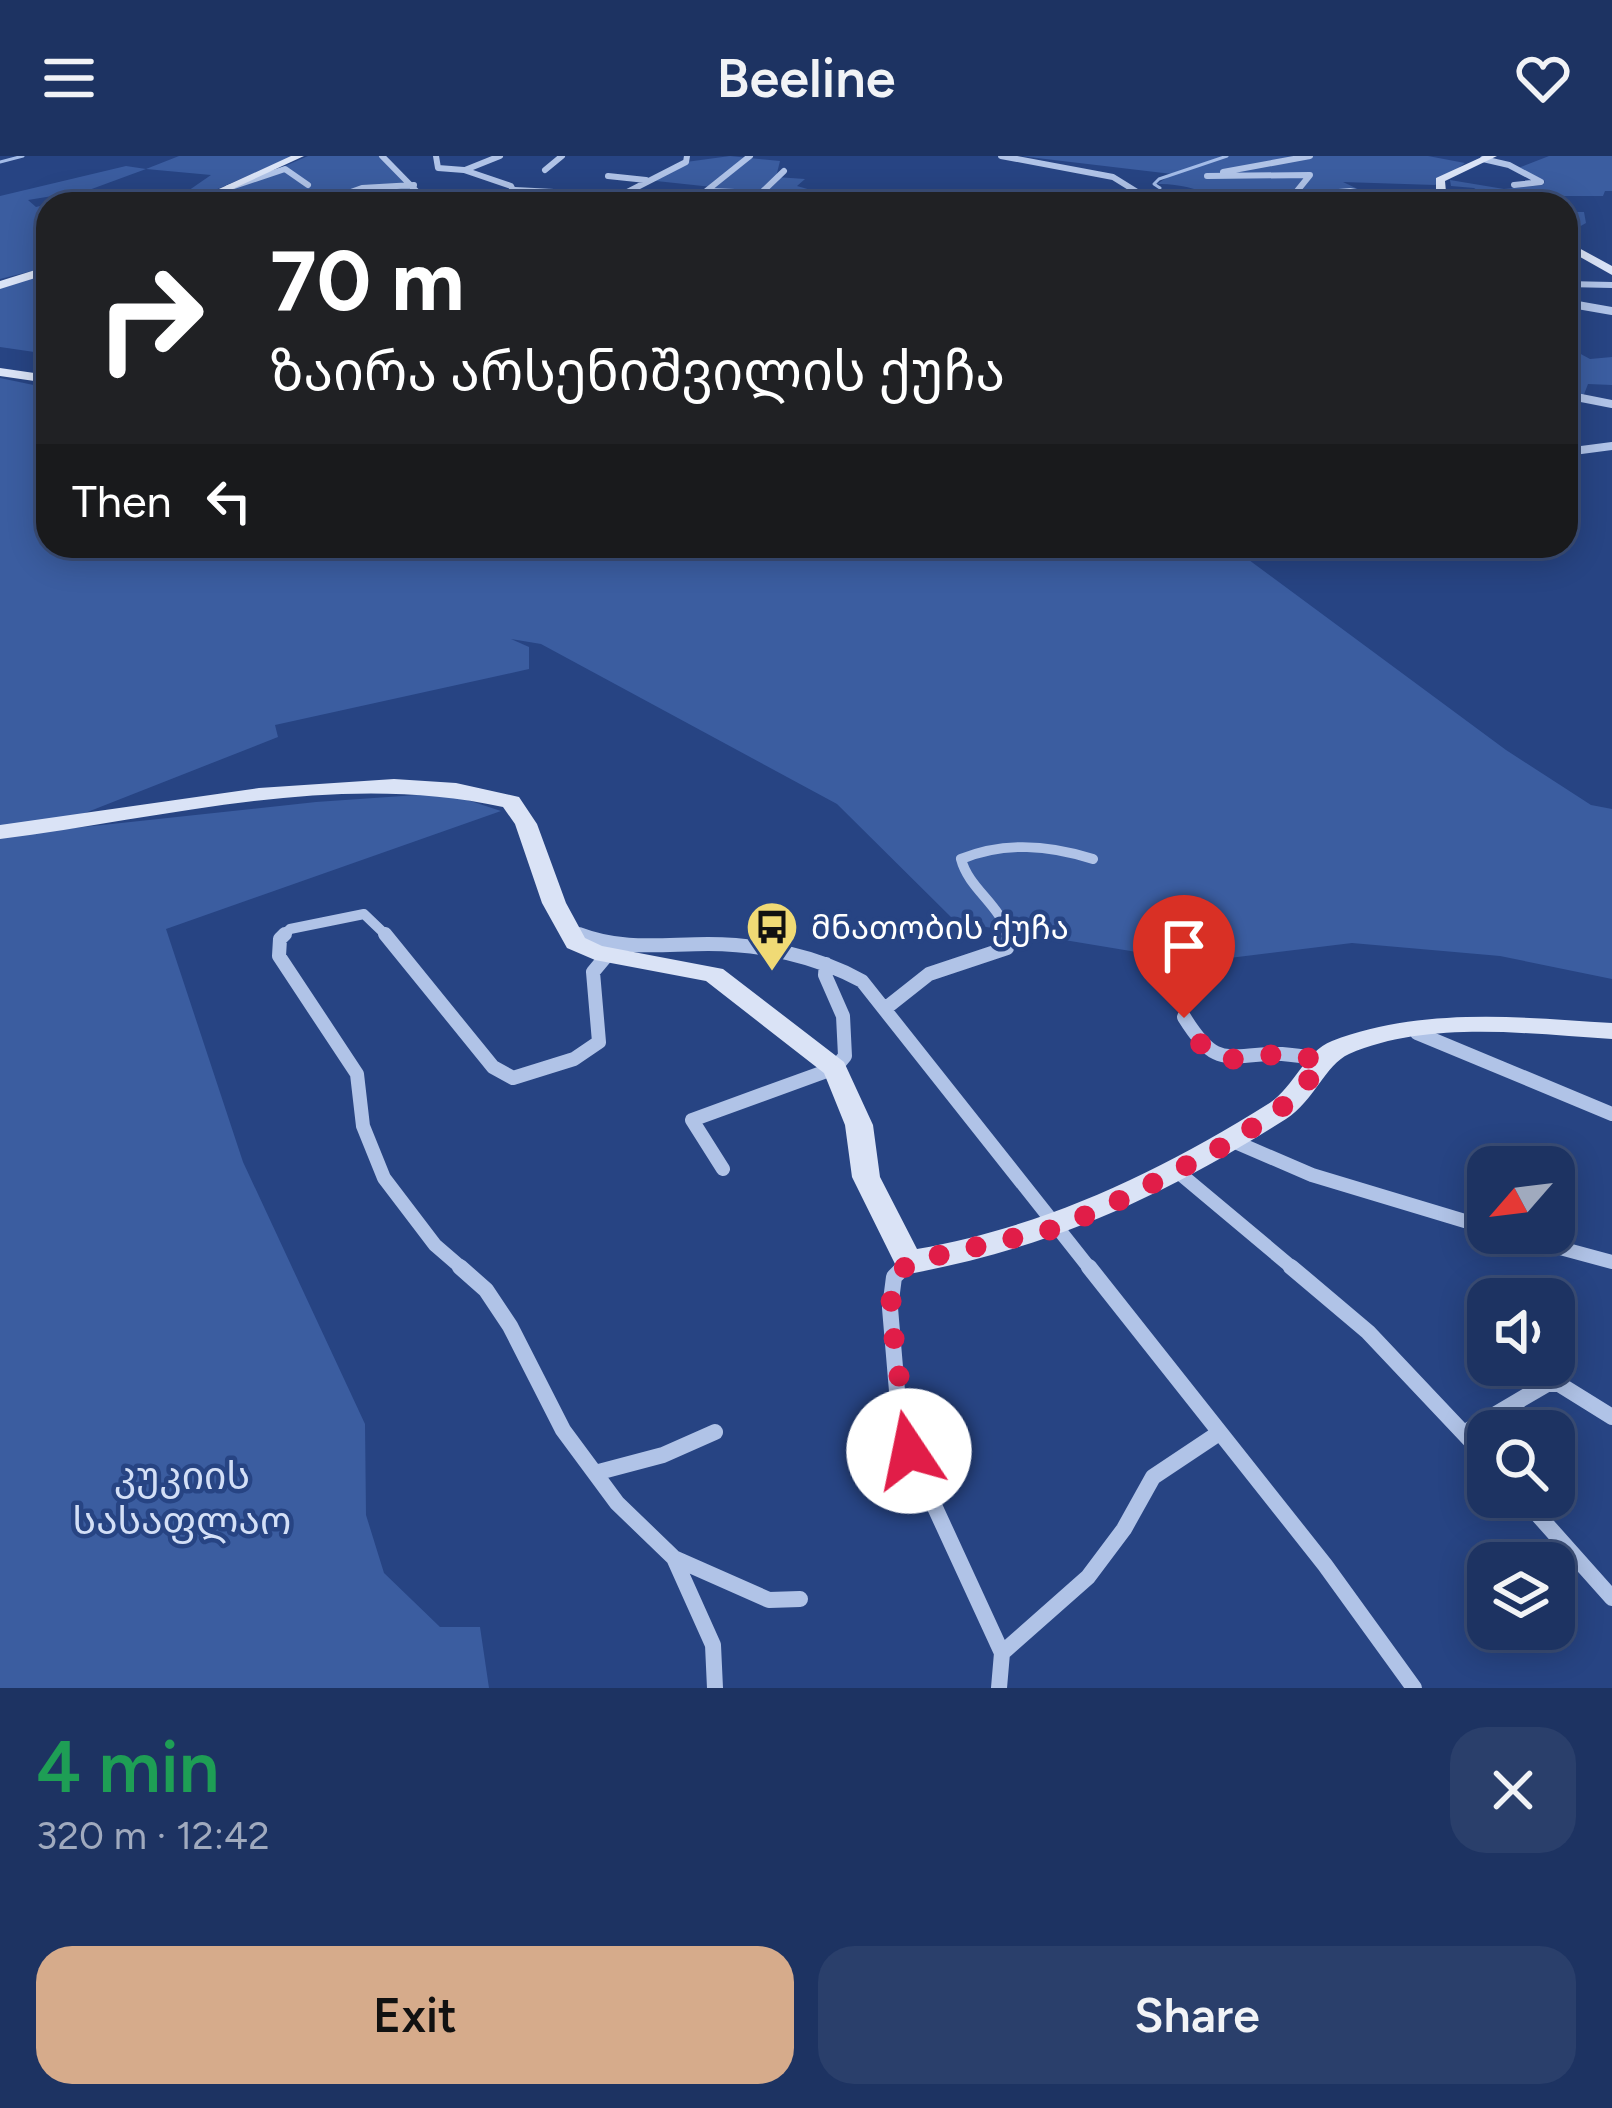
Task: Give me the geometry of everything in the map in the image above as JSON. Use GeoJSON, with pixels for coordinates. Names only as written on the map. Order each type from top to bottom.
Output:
{"type":"FeatureCollection","features":[{"type":"Feature","properties":{"kind":"street"},"geometry":{"type":"LineString","coordinates":[[217,192],[299,156]]}},
{"type":"Feature","properties":{"kind":"street"},"geometry":{"type":"LineString","coordinates":[[382,156],[419,192]]}},
{"type":"Feature","properties":{"kind":"street"},"geometry":{"type":"LineString","coordinates":[[436,156],[438,168],[464,170],[515,190],[554,192]]}},
{"type":"Feature","properties":{"kind":"street"},"geometry":{"type":"LineString","coordinates":[[464,170],[500,156]]}},
{"type":"Feature","properties":{"kind":"street"},"geometry":{"type":"LineString","coordinates":[[545,170],[562,156]]}},
{"type":"Feature","properties":{"kind":"street"},"geometry":{"type":"LineString","coordinates":[[626,192],[686,162],[687,156]]}},
{"type":"Feature","properties":{"kind":"street"},"geometry":{"type":"LineString","coordinates":[[710,191],[729,169],[750,156]]}},
{"type":"Feature","properties":{"kind":"street"},"geometry":{"type":"LineString","coordinates":[[1001,156],[1112,177],[1137,192]]}},
{"type":"Feature","properties":{"kind":"street"},"geometry":{"type":"LineString","coordinates":[[1294,192],[1310,175],[1207,176],[1310,156]]}},
{"type":"Feature","properties":{"kind":"street"},"geometry":{"type":"LineString","coordinates":[[1441,192],[1440,180],[1488,158],[1541,182],[1514,185]]}},
{"type":"Feature","properties":{"kind":"street"},"geometry":{"type":"LineString","coordinates":[[226,188],[283,169],[308,184]]}},
{"type":"Feature","properties":{"kind":"street"},"geometry":{"type":"LineString","coordinates":[[762,192],[784,171]]}},
{"type":"Feature","properties":{"kind":"street"},"geometry":{"type":"LineString","coordinates":[[608,176],[647,180]]}},
{"type":"Feature","properties":{"kind":"street"},"geometry":{"type":"LineString","coordinates":[[352,192],[414,185]]}},
{"type":"Feature","properties":{"kind":"street"},"geometry":{"type":"LineString","coordinates":[[710,191],[736,192]]}},
{"type":"Feature","properties":{"kind":"street"},"geometry":{"type":"LineString","coordinates":[[1578,251],[1612,271]]}},
{"type":"Feature","properties":{"kind":"street"},"geometry":{"type":"LineString","coordinates":[[0,282],[36,272]]}},
{"type":"Feature","properties":{"kind":"street"},"geometry":{"type":"LineString","coordinates":[[1578,284],[1612,285]]}},
{"type":"Feature","properties":{"kind":"street"},"geometry":{"type":"LineString","coordinates":[[1578,306],[1612,311]]}},
{"type":"Feature","properties":{"kind":"street"},"geometry":{"type":"LineString","coordinates":[[0,372],[36,377]]}},
{"type":"Feature","properties":{"kind":"street"},"geometry":{"type":"LineString","coordinates":[[1578,397],[1612,404]]}},
{"type":"Feature","properties":{"kind":"street"},"geometry":{"type":"LineString","coordinates":[[1578,450],[1612,446]]}},
{"type":"Feature","properties":{"kind":"street"},"geometry":{"type":"LineString","coordinates":[[0,832],[288,794],[437,784],[511,802],[563,924],[576,943],[714,975],[835,1068],[859,1125],[866,1177],[910,1262]]}},
{"type":"Feature","properties":{"kind":"street"},"geometry":{"type":"LineString","coordinates":[[886,1008],[929,974],[1007,948],[1011,937],[1006,922],[962,873],[961,859],[978,851],[1040,848],[1065,848],[1093,859]]}},
{"type":"Feature","properties":{"kind":"street"},"geometry":{"type":"LineString","coordinates":[[610,948],[593,973],[599,1042],[592,1052],[513,1078],[493,1066],[404,952],[364,914],[290,929],[280,939],[279,956],[357,1074],[363,1126],[384,1178],[435,1245],[486,1290],[510,1326],[563,1430],[616,1503],[674,1558],[769,1600],[800,1598]]}},
{"type":"Feature","properties":{"kind":"street"},"geometry":{"type":"LineString","coordinates":[[610,948],[704,944],[826,964],[862,981],[1414,1688]]}},
{"type":"Feature","properties":{"kind":"street"},"geometry":{"type":"LineString","coordinates":[[723,1168],[692,1120],[835,1068],[845,1057],[843,1016],[825,975],[826,964]]}},
{"type":"Feature","properties":{"kind":"street"},"geometry":{"type":"LineString","coordinates":[[1184,1018],[1202,1046],[1225,1060],[1280,1054],[1322,1060]]}},
{"type":"Feature","properties":{"kind":"street"},"geometry":{"type":"LineString","coordinates":[[999,1688],[1002,1653],[909,1451],[890,1308],[895,1277],[910,1262],[1058,1228],[1178,1172],[1298,1096],[1322,1060],[1336,1049],[1417,1033],[1522,1026],[1612,1031]]}},
{"type":"Feature","properties":{"kind":"street"},"geometry":{"type":"LineString","coordinates":[[1417,1033],[1612,1114]]}},
{"type":"Feature","properties":{"kind":"street"},"geometry":{"type":"LineString","coordinates":[[1233,1141],[1312,1175],[1467,1222]]}},
{"type":"Feature","properties":{"kind":"street"},"geometry":{"type":"LineString","coordinates":[[1178,1172],[1367,1332],[1467,1435]]}},
{"type":"Feature","properties":{"kind":"street"},"geometry":{"type":"LineString","coordinates":[[1575,1252],[1612,1262]]}},
{"type":"Feature","properties":{"kind":"street"},"geometry":{"type":"LineString","coordinates":[[1464,1432],[1547,1384],[1559,1384],[1612,1417]]}},
{"type":"Feature","properties":{"kind":"street"},"geometry":{"type":"LineString","coordinates":[[595,1473],[663,1455],[715,1432]]}},
{"type":"Feature","properties":{"kind":"street"},"geometry":{"type":"LineString","coordinates":[[1002,1653],[1088,1577],[1124,1529],[1153,1478],[1219,1433]]}},
{"type":"Feature","properties":{"kind":"street"},"geometry":{"type":"LineString","coordinates":[[1541,1518],[1612,1598]]}},
{"type":"Feature","properties":{"kind":"street"},"geometry":{"type":"LineString","coordinates":[[674,1558],[713,1646],[715,1688]]}},
{"type":"Feature","properties":{"kind":"green space"},"geometry":{"type":"Polygon","coordinates":[[[179,156],[293,156],[210,192],[186,192],[211,175],[146,169],[179,156]]]}},
{"type":"Feature","properties":{"kind":"green space"},"geometry":{"type":"Polygon","coordinates":[[[308,156],[382,156],[416,192],[226,192],[308,156]]]}},
{"type":"Feature","properties":{"kind":"green space"},"geometry":{"type":"Polygon","coordinates":[[[730,156],[780,161],[776,177],[805,179],[797,186],[811,192],[706,192],[712,187],[647,180],[686,162],[730,156]]]}},
{"type":"Feature","properties":{"kind":"green space"},"geometry":{"type":"Polygon","coordinates":[[[1020,156],[1428,156],[1465,163],[1435,185],[1343,182],[1362,191],[1340,192],[1207,192],[1157,184],[1172,174],[1020,156]]]}},
{"type":"Feature","properties":{"kind":"green space"},"geometry":{"type":"Polygon","coordinates":[[[1549,156],[1612,156],[1612,191],[1603,196],[1578,196],[1578,192],[1480,192],[1451,186],[1450,180],[1504,189],[1543,185],[1545,181],[1518,168],[1549,156]]]}},
{"type":"Feature","properties":{"kind":"green space"},"geometry":{"type":"Polygon","coordinates":[[[126,166],[146,169],[89,190],[36,192],[36,199],[28,200],[36,207],[36,270],[0,279],[0,196],[126,166]]]}},
{"type":"Feature","properties":{"kind":"green space"},"geometry":{"type":"Polygon","coordinates":[[[1578,212],[1584,212],[1586,223],[1579,227],[1578,212]]]}},
{"type":"Feature","properties":{"kind":"green space"},"geometry":{"type":"Polygon","coordinates":[[[36,276],[36,352],[0,347],[0,287],[36,276]]]}},
{"type":"Feature","properties":{"kind":"green space"},"geometry":{"type":"Polygon","coordinates":[[[1578,352],[1590,359],[1612,357],[1612,385],[1588,384],[1583,397],[1578,396],[1578,352]]]}},
{"type":"Feature","properties":{"kind":"green space"},"geometry":{"type":"Polygon","coordinates":[[[0,378],[36,386],[36,558],[1246,558],[1506,750],[1591,805],[1612,809],[1612,979],[1500,956],[1352,943],[1197,962],[956,922],[837,804],[541,644],[511,639],[529,647],[529,669],[275,725],[278,737],[57,824],[0,829],[0,378]]]}},
{"type":"Feature","properties":{"kind":"green space","name":"კუკიის სასაფლაო"},"geometry":{"type":"Polygon","coordinates":[[[446,793],[501,811],[166,929],[243,1162],[365,1424],[366,1515],[384,1573],[440,1627],[480,1627],[489,1688],[0,1688],[0,836],[446,793]]]}},
{"type":"Feature","properties":{"kind":"waterway"},"geometry":{"type":"LineString","coordinates":[[0,162],[23,156]]}},
{"type":"Feature","properties":{"kind":"waterway"},"geometry":{"type":"LineString","coordinates":[[1160,188],[1154,184],[1159,179],[1227,156]]}},
{"type":"Feature","properties":{"kind":"place","name":"მნათობის ქუჩა"},"geometry":{"type":"Point","coordinates":[772,973]}},
{"type":"Feature","properties":{"kind":"route"},"geometry":{"type":"LineString","coordinates":[[909,1451],[897,1391],[890,1308],[895,1277],[910,1262],[1058,1228],[1178,1172],[1298,1096],[1322,1060],[1280,1054],[1225,1060],[1202,1046],[1184,1018]]}}]}
